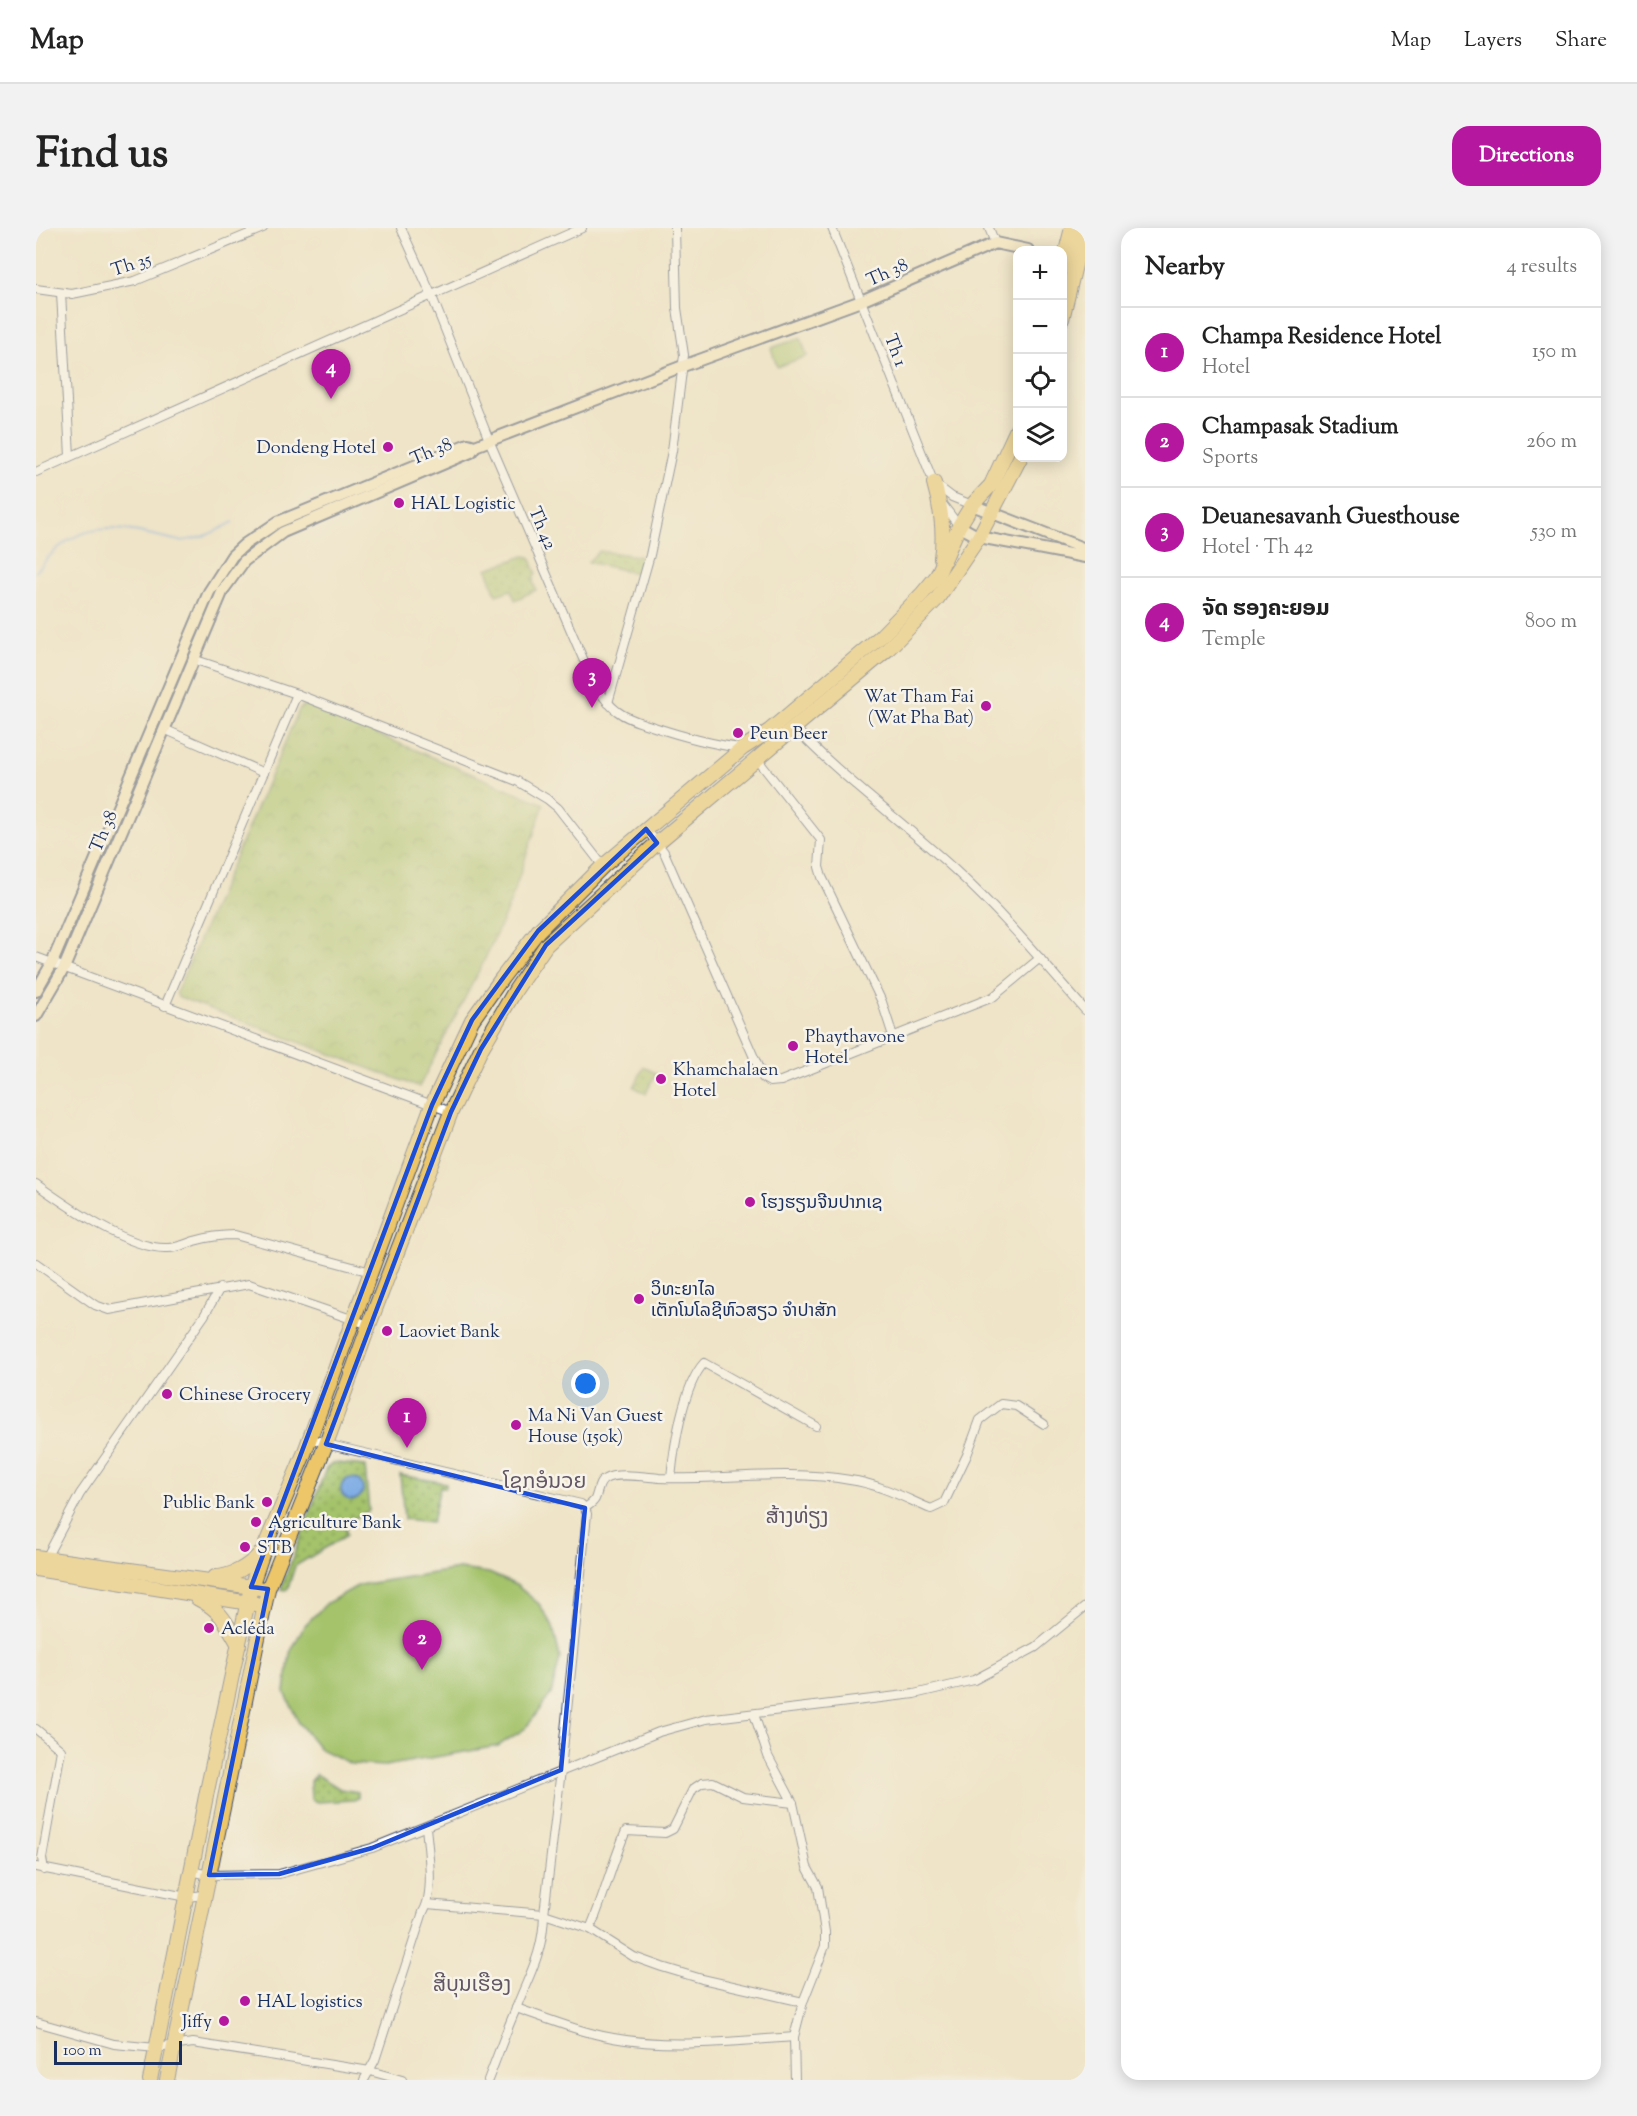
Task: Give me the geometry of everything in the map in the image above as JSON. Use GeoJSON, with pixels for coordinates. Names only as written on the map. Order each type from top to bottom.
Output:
{"type":"FeatureCollection","features":[{"type":"Feature","properties":{"kind":"highway"},"geometry":{"type":"LineString","coordinates":[[1067,256],[1072,228]]}},
{"type":"Feature","properties":{"kind":"highway"},"geometry":{"type":"LineString","coordinates":[[1067,259],[1084,228]]}},
{"type":"Feature","properties":{"kind":"highway"},"geometry":{"type":"LineString","coordinates":[[150,2080],[251,1587],[432,1106],[472,1020],[538,931],[603,866],[880,637],[937,576],[959,526],[972,505],[990,485],[1013,437]]}},
{"type":"Feature","properties":{"kind":"highway"},"geometry":{"type":"LineString","coordinates":[[167,2080],[268,1589],[326,1444],[451,1112],[481,1049],[516,989],[546,945],[657,843],[888,649],[938,599],[980,537],[1018,462]]}},
{"type":"Feature","properties":{"kind":"highway"},"geometry":{"type":"LineString","coordinates":[[934,483],[943,529],[942,553],[937,576]]}},
{"type":"Feature","properties":{"kind":"highway"},"geometry":{"type":"LineString","coordinates":[[188,1578],[225,1577],[251,1564],[264,1550]]}},
{"type":"Feature","properties":{"kind":"highway"},"geometry":{"type":"LineString","coordinates":[[40,1563],[188,1578],[268,1589]]}},
{"type":"Feature","properties":{"kind":"highway"},"geometry":{"type":"LineString","coordinates":[[40,1563],[184,1592],[264,1605]]}},
{"type":"Feature","properties":{"kind":"highway"},"geometry":{"type":"LineString","coordinates":[[184,1592],[211,1605],[224,1617],[239,1645]]}},
{"type":"Feature","properties":{"kind":"street","name":"Th 35"},"geometry":{"type":"LineString","coordinates":[[36,289],[81,293],[135,281],[263,228]]}},
{"type":"Feature","properties":{"kind":"street","name":"Th 42"},"geometry":{"type":"LineString","coordinates":[[401,228],[431,294],[489,440],[593,682],[608,703],[627,718],[713,745],[743,748]]}},
{"type":"Feature","properties":{"kind":"street"},"geometry":{"type":"LineString","coordinates":[[36,472],[582,228]]}},
{"type":"Feature","properties":{"kind":"street"},"geometry":{"type":"LineString","coordinates":[[608,703],[651,555],[672,451],[684,355],[677,308],[675,228]]}},
{"type":"Feature","properties":{"kind":"street","name":"Th 1"},"geometry":{"type":"LineString","coordinates":[[832,228],[934,483],[945,508],[959,526]]}},
{"type":"Feature","properties":{"kind":"street"},"geometry":{"type":"LineString","coordinates":[[989,228],[995,243],[1013,247]]}},
{"type":"Feature","properties":{"kind":"street","name":"Th 38"},"geometry":{"type":"LineString","coordinates":[[36,1016],[64,968],[222,590],[256,550],[283,532],[471,452],[475,446],[489,440],[683,366],[861,302],[995,243]]}},
{"type":"Feature","properties":{"kind":"street"},"geometry":{"type":"LineString","coordinates":[[61,293],[70,456]]}},
{"type":"Feature","properties":{"kind":"street","name":"Th 38"},"geometry":{"type":"LineString","coordinates":[[36,991],[52,963],[204,601],[232,556],[245,544],[278,522],[468,444],[475,446]]}},
{"type":"Feature","properties":{"kind":"street"},"geometry":{"type":"LineString","coordinates":[[934,483],[952,497],[1085,549]]}},
{"type":"Feature","properties":{"kind":"street"},"geometry":{"type":"LineString","coordinates":[[959,526],[980,537],[1085,557]]}},
{"type":"Feature","properties":{"kind":"street"},"geometry":{"type":"LineString","coordinates":[[193,659],[297,694],[517,781],[558,808],[603,866]]}},
{"type":"Feature","properties":{"kind":"street"},"geometry":{"type":"LineString","coordinates":[[165,1006],[297,694]]}},
{"type":"Feature","properties":{"kind":"street"},"geometry":{"type":"LineString","coordinates":[[786,716],[795,728],[954,869],[990,904],[1085,1010]]}},
{"type":"Feature","properties":{"kind":"street"},"geometry":{"type":"LineString","coordinates":[[164,729],[264,773]]}},
{"type":"Feature","properties":{"kind":"street"},"geometry":{"type":"LineString","coordinates":[[756,759],[821,840],[819,867],[822,877],[882,1002],[893,1036]]}},
{"type":"Feature","properties":{"kind":"street"},"geometry":{"type":"LineString","coordinates":[[646,829],[664,852],[766,1081],[781,1081],[993,997],[1040,958]]}},
{"type":"Feature","properties":{"kind":"street"},"geometry":{"type":"LineString","coordinates":[[36,957],[451,1112]]}},
{"type":"Feature","properties":{"kind":"street"},"geometry":{"type":"LineString","coordinates":[[36,1185],[78,1214],[113,1232],[151,1246],[173,1248],[221,1235],[235,1235],[371,1272]]}},
{"type":"Feature","properties":{"kind":"street"},"geometry":{"type":"LineString","coordinates":[[36,1263],[95,1305],[109,1310],[249,1284],[261,1286],[369,1325]]}},
{"type":"Feature","properties":{"kind":"street"},"geometry":{"type":"LineString","coordinates":[[40,1563],[80,1494],[204,1316],[220,1288]]}},
{"type":"Feature","properties":{"kind":"street"},"geometry":{"type":"LineString","coordinates":[[671,1478],[674,1448],[686,1400],[704,1364],[816,1426]]}},
{"type":"Feature","properties":{"kind":"street"},"geometry":{"type":"LineString","coordinates":[[585,1508],[594,1501],[600,1484],[606,1478],[621,1476],[829,1477],[878,1486],[931,1509],[944,1503],[967,1455],[980,1420],[1001,1404],[1016,1406],[1044,1424]]}},
{"type":"Feature","properties":{"kind":"street"},"geometry":{"type":"LineString","coordinates":[[309,1437],[326,1444],[581,1504],[587,1514],[543,1934],[537,1960],[488,2080]]}},
{"type":"Feature","properties":{"kind":"street"},"geometry":{"type":"LineString","coordinates":[[191,1871],[209,1875],[279,1874],[372,1848],[659,1732],[706,1719],[914,1694],[974,1680],[1036,1647],[1085,1607]]}},
{"type":"Feature","properties":{"kind":"street"},"geometry":{"type":"LineString","coordinates":[[754,1714],[768,1756],[792,1803],[807,1867],[818,1887],[825,1932],[825,1946],[803,2002],[794,2037],[795,2080]]}},
{"type":"Feature","properties":{"kind":"street"},"geometry":{"type":"LineString","coordinates":[[36,1729],[61,1750],[40,1869],[186,1897],[206,1895]]}},
{"type":"Feature","properties":{"kind":"street"},"geometry":{"type":"LineString","coordinates":[[590,1929],[626,1831],[665,1833],[673,1829],[693,1789],[702,1783],[712,1782],[743,1797],[792,1803]]}},
{"type":"Feature","properties":{"kind":"street"},"geometry":{"type":"LineString","coordinates":[[364,2080],[370,2071],[423,1912],[428,1904],[429,1862],[426,1827]]}},
{"type":"Feature","properties":{"kind":"street"},"geometry":{"type":"LineString","coordinates":[[428,1904],[544,1914],[590,1929],[625,1952],[662,1967],[702,1979],[803,2002]]}},
{"type":"Feature","properties":{"kind":"street"},"geometry":{"type":"LineString","coordinates":[[516,2008],[603,2036],[631,2041],[689,2043],[794,2037]]}},
{"type":"Feature","properties":{"kind":"street"},"geometry":{"type":"LineString","coordinates":[[36,2022],[114,2044],[156,2048],[193,2043],[370,2071],[402,2080]]}},
{"type":"Feature","properties":{"kind":"highlighted area"},"geometry":{"type":"Polygon","coordinates":[[[646,829],[657,843],[546,945],[481,1049],[451,1112],[326,1444],[585,1508],[561,1770],[372,1848],[279,1874],[209,1875],[268,1589],[251,1587],[432,1105],[472,1020],[538,931],[646,829]]]}},
{"type":"Feature","properties":{"kind":"green space"},"geometry":{"type":"Polygon","coordinates":[[[801,338],[807,356],[777,367],[771,348],[801,338]]]}},
{"type":"Feature","properties":{"kind":"green space"},"geometry":{"type":"Polygon","coordinates":[[[599,551],[639,556],[636,573],[588,562],[599,551]]]}},
{"type":"Feature","properties":{"kind":"green space"},"geometry":{"type":"Polygon","coordinates":[[[524,556],[530,557],[536,572],[533,581],[536,590],[515,600],[511,590],[496,595],[487,569],[524,556]]]}},
{"type":"Feature","properties":{"kind":"green space"},"geometry":{"type":"Polygon","coordinates":[[[305,704],[544,804],[509,906],[484,961],[419,1087],[178,997],[176,993],[299,710],[305,704]]]}},
{"type":"Feature","properties":{"kind":"green space"},"geometry":{"type":"Polygon","coordinates":[[[644,1067],[656,1073],[646,1094],[634,1087],[644,1067]]]}},
{"type":"Feature","properties":{"kind":"green space"},"geometry":{"type":"Polygon","coordinates":[[[332,1464],[365,1466],[369,1511],[345,1523],[347,1535],[295,1566],[288,1588],[281,1589],[326,1469],[332,1464]],[[351,1479],[345,1482],[342,1489],[346,1498],[356,1500],[362,1493],[362,1486],[351,1479]]]}},
{"type":"Feature","properties":{"kind":"green space"},"geometry":{"type":"Polygon","coordinates":[[[400,1475],[446,1483],[445,1488],[440,1487],[432,1522],[404,1519],[400,1475]]]}},
{"type":"Feature","properties":{"kind":"green space"},"geometry":{"type":"Polygon","coordinates":[[[459,1569],[489,1573],[516,1585],[539,1604],[553,1627],[560,1658],[551,1694],[526,1728],[498,1746],[385,1766],[351,1764],[320,1749],[299,1723],[285,1692],[290,1653],[304,1626],[327,1603],[359,1585],[459,1569]]]}},
{"type":"Feature","properties":{"kind":"green space"},"geometry":{"type":"Polygon","coordinates":[[[316,1774],[340,1789],[358,1792],[358,1798],[317,1802],[311,1799],[310,1781],[316,1774]]]}},
{"type":"Feature","properties":{"kind":"water"},"geometry":{"type":"Polygon","coordinates":[[[352,1478],[362,1485],[363,1489],[356,1499],[352,1500],[342,1493],[341,1489],[348,1479],[352,1478]]]}},
{"type":"Feature","properties":{"kind":"waterway"},"geometry":{"type":"LineString","coordinates":[[36,572],[52,554],[68,541],[84,533],[117,529],[179,541],[207,535],[233,522]]}},
{"type":"Feature","properties":{"kind":"place","name":"ຈັດ ຮອງຄະຍອມ"},"geometry":{"type":"Point","coordinates":[331,399]}},
{"type":"Feature","properties":{"kind":"place","name":"Dondeng Hotel"},"geometry":{"type":"Point","coordinates":[388,447]}},
{"type":"Feature","properties":{"kind":"place","name":"HAL Logistic"},"geometry":{"type":"Point","coordinates":[399,503]}},
{"type":"Feature","properties":{"kind":"place","name":"Wat Tham Fai (Wat Pha Bat)"},"geometry":{"type":"Point","coordinates":[986,706]}},
{"type":"Feature","properties":{"kind":"place","name":"Deuanesavanh Guesthouse"},"geometry":{"type":"Point","coordinates":[592,708]}},
{"type":"Feature","properties":{"kind":"place","name":"Peun Beer"},"geometry":{"type":"Point","coordinates":[738,733]}},
{"type":"Feature","properties":{"kind":"place","name":"Phaythavone Hotel"},"geometry":{"type":"Point","coordinates":[793,1046]}},
{"type":"Feature","properties":{"kind":"place","name":"Khamchalaen Hotel"},"geometry":{"type":"Point","coordinates":[661,1079]}},
{"type":"Feature","properties":{"kind":"place","name":"ໂຮງຮຽນຈີນປາກເຊ"},"geometry":{"type":"Point","coordinates":[750,1202]}},
{"type":"Feature","properties":{"kind":"place","name":"ວິທະຍາໄລ ເຕັກໂນໂລຊີຫົວສຽວ ຈຳປາສັກ"},"geometry":{"type":"Point","coordinates":[639,1299]}},
{"type":"Feature","properties":{"kind":"place","name":"Laoviet Bank"},"geometry":{"type":"Point","coordinates":[387,1331]}},
{"type":"Feature","properties":{"kind":"place","name":"Chinese Grocery"},"geometry":{"type":"Point","coordinates":[167,1394]}},
{"type":"Feature","properties":{"kind":"place","name":"Ma Ni Van Guest House (150k)"},"geometry":{"type":"Point","coordinates":[516,1425]}},
{"type":"Feature","properties":{"kind":"place","name":"Champa Residence Hotel"},"geometry":{"type":"Point","coordinates":[407,1448]}},
{"type":"Feature","properties":{"kind":"place","name":"Public Bank"},"geometry":{"type":"Point","coordinates":[267,1502]}},
{"type":"Feature","properties":{"kind":"place","name":"Agriculture Bank"},"geometry":{"type":"Point","coordinates":[256,1522]}},
{"type":"Feature","properties":{"kind":"place","name":"STB"},"geometry":{"type":"Point","coordinates":[245,1547]}},
{"type":"Feature","properties":{"kind":"place","name":"Acléda"},"geometry":{"type":"Point","coordinates":[209,1628]}},
{"type":"Feature","properties":{"kind":"place","name":"Champasak Stadium"},"geometry":{"type":"Point","coordinates":[422,1670]}},
{"type":"Feature","properties":{"kind":"place","name":"HAL logistics"},"geometry":{"type":"Point","coordinates":[245,2001]}},
{"type":"Feature","properties":{"kind":"place","name":"Jiffy"},"geometry":{"type":"Point","coordinates":[224,2021]}},
{"type":"Feature","properties":{"kind":"district","name":"ໂຊກອໍນວຍ"},"geometry":{"type":"Point","coordinates":[545,1481]}},
{"type":"Feature","properties":{"kind":"district","name":"ສ້າງທ່ຽງ"},"geometry":{"type":"Point","coordinates":[797,1516]}},
{"type":"Feature","properties":{"kind":"district","name":"ສີບຸນເຮືອງ"},"geometry":{"type":"Point","coordinates":[472,1984]}}]}
